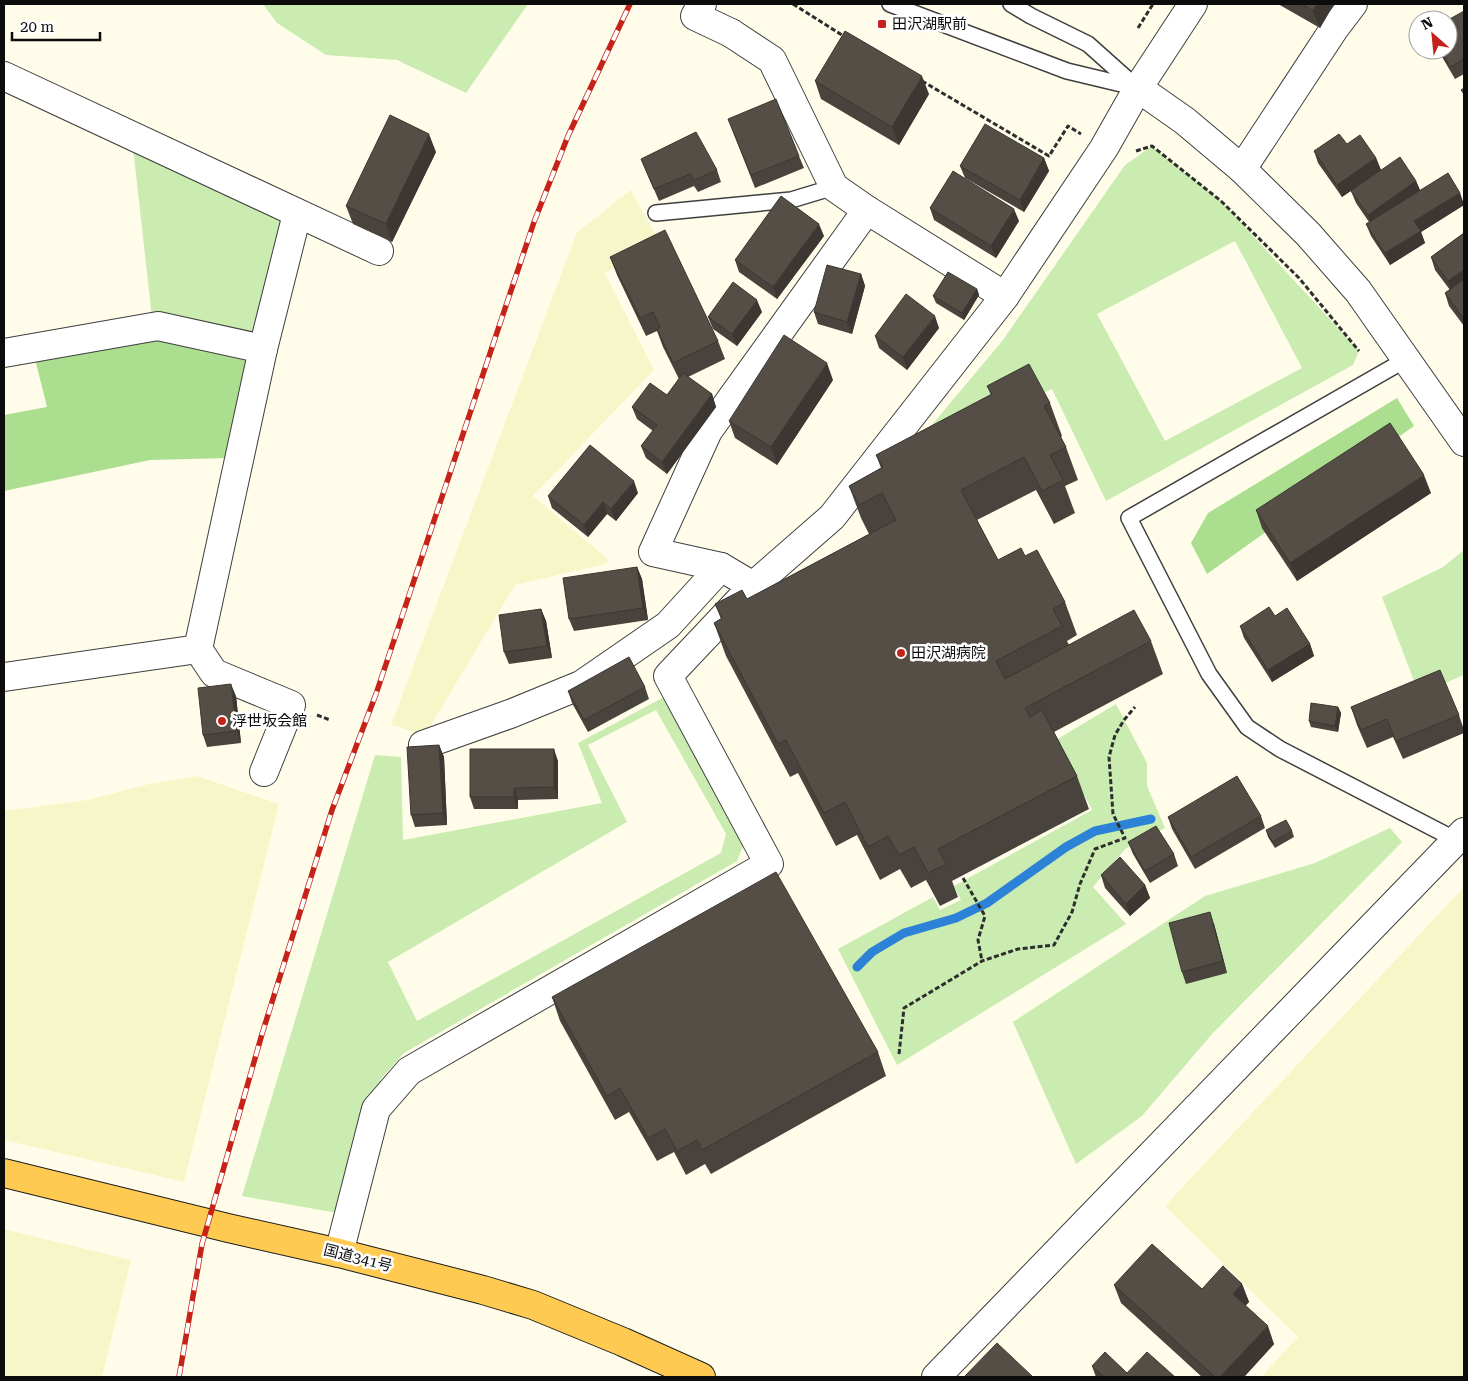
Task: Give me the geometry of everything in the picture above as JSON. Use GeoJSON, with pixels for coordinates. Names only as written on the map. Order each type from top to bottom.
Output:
{"type":"FeatureCollection","features":[{"type":"Feature","properties":{"kind":"highway","name":"国道341号"},"geometry":{"type":"LineString","coordinates":[[4,1173],[339,1253],[483,1290],[533,1305],[701,1377]]}},
{"type":"Feature","properties":{"kind":"street"},"geometry":{"type":"LineString","coordinates":[[702,4],[695,16],[731,33],[772,60],[834,187],[867,210],[1005,296]]}},
{"type":"Feature","properties":{"kind":"street"},"geometry":{"type":"LineString","coordinates":[[339,1253],[376,1109],[409,1071],[769,864],[668,676],[753,586],[832,517],[1005,296],[1104,148],[1138,88],[1194,4]]}},
{"type":"Feature","properties":{"kind":"street"},"geometry":{"type":"LineString","coordinates":[[1242,169],[1334,29],[1353,4]]}},
{"type":"Feature","properties":{"kind":"street"},"geometry":{"type":"LineString","coordinates":[[4,76],[379,251]]}},
{"type":"Feature","properties":{"kind":"street"},"geometry":{"type":"LineString","coordinates":[[1138,88],[1185,121],[1242,169],[1308,234],[1358,291],[1464,442]]}},
{"type":"Feature","properties":{"kind":"street"},"geometry":{"type":"LineString","coordinates":[[753,586],[721,567],[653,552],[708,431],[867,210]]}},
{"type":"Feature","properties":{"kind":"street"},"geometry":{"type":"LineString","coordinates":[[264,772],[291,705],[214,673],[198,649],[263,349],[297,214]]}},
{"type":"Feature","properties":{"kind":"street"},"geometry":{"type":"LineString","coordinates":[[4,353],[158,326],[263,349]]}},
{"type":"Feature","properties":{"kind":"street"},"geometry":{"type":"LineString","coordinates":[[423,745],[510,714],[581,685],[668,625],[721,567]]}},
{"type":"Feature","properties":{"kind":"street"},"geometry":{"type":"LineString","coordinates":[[4,678],[198,649]]}},
{"type":"Feature","properties":{"kind":"street"},"geometry":{"type":"LineString","coordinates":[[936,1377],[1460,836]]}},
{"type":"Feature","properties":{"kind":"lane"},"geometry":{"type":"LineString","coordinates":[[890,4],[1067,71],[1138,88]]}},
{"type":"Feature","properties":{"kind":"lane"},"geometry":{"type":"LineString","coordinates":[[1011,4],[1035,10],[1088,44],[1138,88]]}},
{"type":"Feature","properties":{"kind":"lane"},"geometry":{"type":"LineString","coordinates":[[656,212],[791,200],[834,187]]}},
{"type":"Feature","properties":{"kind":"lane"},"geometry":{"type":"LineString","coordinates":[[1405,360],[1129,518],[1209,674],[1247,727],[1280,748],[1460,836]]}},
{"type":"Feature","properties":{"kind":"path"},"geometry":{"type":"LineString","coordinates":[[1138,28],[1153,4]]}},
{"type":"Feature","properties":{"kind":"path"},"geometry":{"type":"LineString","coordinates":[[899,1054],[904,1008],[982,961],[1018,949],[1054,945],[1072,912],[1080,884],[1095,849],[1125,838],[1112,814],[1109,757],[1115,734],[1135,707]]}},
{"type":"Feature","properties":{"kind":"path"},"geometry":{"type":"LineString","coordinates":[[963,878],[984,916],[978,940],[982,961]]}},
{"type":"Feature","properties":{"kind":"green space"},"geometry":{"type":"Polygon","coordinates":[[[263,4],[528,4],[466,93],[397,60],[326,55],[277,23],[263,4]]]}},
{"type":"Feature","properties":{"kind":"green space"},"geometry":{"type":"Polygon","coordinates":[[[1152,146],[1221,201],[1359,351],[1353,365],[1106,501],[1052,389],[900,463],[1003,340],[1125,165],[1152,146]],[[1235,241],[1097,314],[1165,441],[1302,368],[1235,241]]]}},
{"type":"Feature","properties":{"kind":"green space"},"geometry":{"type":"Polygon","coordinates":[[[133,148],[288,218],[255,338],[152,318],[133,148]]]}},
{"type":"Feature","properties":{"kind":"green space"},"geometry":{"type":"Polygon","coordinates":[[[631,190],[661,245],[605,273],[654,370],[533,496],[609,560],[605,564],[515,585],[425,735],[391,725],[577,232],[631,190]]]}},
{"type":"Feature","properties":{"kind":"green space"},"geometry":{"type":"Polygon","coordinates":[[[159,334],[251,356],[228,458],[150,460],[4,491],[4,415],[47,407],[35,359],[159,334]]]}},
{"type":"Feature","properties":{"kind":"green space"},"geometry":{"type":"Polygon","coordinates":[[[1397,398],[1414,426],[1207,574],[1191,543],[1208,513],[1397,398]]]}},
{"type":"Feature","properties":{"kind":"green space"},"geometry":{"type":"Polygon","coordinates":[[[1464,550],[1464,675],[1419,694],[1382,597],[1443,567],[1464,550]]]}},
{"type":"Feature","properties":{"kind":"green space"},"geometry":{"type":"Polygon","coordinates":[[[664,697],[745,841],[737,861],[404,1053],[381,1079],[349,1215],[242,1196],[375,755],[401,757],[403,840],[602,803],[578,743],[664,697]],[[656,710],[588,745],[627,822],[388,962],[417,1021],[721,853],[726,834],[656,710]]]}},
{"type":"Feature","properties":{"kind":"green space"},"geometry":{"type":"Polygon","coordinates":[[[1116,704],[1147,763],[1147,786],[1165,828],[1125,849],[1093,887],[1126,924],[897,1065],[838,949],[933,897],[940,910],[961,900],[954,886],[1092,810],[1056,740],[1116,704]]]}},
{"type":"Feature","properties":{"kind":"green space"},"geometry":{"type":"Polygon","coordinates":[[[197,776],[279,804],[184,1182],[4,1140],[4,811],[87,800],[149,784],[197,776]]]}},
{"type":"Feature","properties":{"kind":"green space"},"geometry":{"type":"Polygon","coordinates":[[[1390,828],[1402,842],[1212,1034],[1142,1116],[1076,1164],[1013,1022],[1205,896],[1315,863],[1390,828]]]}},
{"type":"Feature","properties":{"kind":"green space"},"geometry":{"type":"Polygon","coordinates":[[[1464,887],[1464,1377],[1261,1377],[1298,1337],[1165,1206],[1464,887]]]}},
{"type":"Feature","properties":{"kind":"green space"},"geometry":{"type":"Polygon","coordinates":[[[4,1229],[131,1260],[102,1377],[4,1377],[4,1229]]]}},
{"type":"Feature","properties":{"kind":"building"},"geometry":{"type":"Polygon","coordinates":[[[1302,4],[1317,4],[1313,11],[1302,4]]]}},
{"type":"Feature","properties":{"kind":"building"},"geometry":{"type":"Polygon","coordinates":[[[1464,11],[1464,59],[1450,67],[1446,60],[1458,60],[1458,14],[1464,11]]]}},
{"type":"Feature","properties":{"kind":"building"},"geometry":{"type":"Polygon","coordinates":[[[845,31],[922,76],[892,127],[815,81],[845,31]]]}},
{"type":"Feature","properties":{"kind":"building"},"geometry":{"type":"Polygon","coordinates":[[[776,99],[799,156],[751,175],[728,119],[776,99]]]}},
{"type":"Feature","properties":{"kind":"building"},"geometry":{"type":"Polygon","coordinates":[[[390,115],[429,134],[386,224],[346,206],[390,115]]]}},
{"type":"Feature","properties":{"kind":"building"},"geometry":{"type":"Polygon","coordinates":[[[985,124],[1044,158],[1020,200],[960,166],[985,124]]]}},
{"type":"Feature","properties":{"kind":"building"},"geometry":{"type":"Polygon","coordinates":[[[696,132],[717,170],[694,180],[690,174],[654,189],[641,159],[696,132]]]}},
{"type":"Feature","properties":{"kind":"building"},"geometry":{"type":"Polygon","coordinates":[[[1339,134],[1347,144],[1360,135],[1376,158],[1337,185],[1314,151],[1339,134]]]}},
{"type":"Feature","properties":{"kind":"building"},"geometry":{"type":"Polygon","coordinates":[[[1400,157],[1416,181],[1368,215],[1351,191],[1400,157]]]}},
{"type":"Feature","properties":{"kind":"building"},"geometry":{"type":"Polygon","coordinates":[[[953,171],[1014,209],[991,246],[930,208],[953,171]]]}},
{"type":"Feature","properties":{"kind":"building"},"geometry":{"type":"Polygon","coordinates":[[[1448,173],[1460,193],[1414,221],[1421,231],[1385,253],[1366,224],[1448,173]]]}},
{"type":"Feature","properties":{"kind":"building"},"geometry":{"type":"Polygon","coordinates":[[[781,196],[819,224],[773,287],[735,260],[781,196]]]}},
{"type":"Feature","properties":{"kind":"building"},"geometry":{"type":"Polygon","coordinates":[[[665,230],[718,341],[673,363],[657,329],[660,327],[653,312],[640,318],[610,257],[665,230]]]}},
{"type":"Feature","properties":{"kind":"building"},"geometry":{"type":"Polygon","coordinates":[[[1464,233],[1464,270],[1448,281],[1431,257],[1464,233]]]}},
{"type":"Feature","properties":{"kind":"building"},"geometry":{"type":"Polygon","coordinates":[[[827,265],[861,274],[847,322],[814,312],[827,265]]]}},
{"type":"Feature","properties":{"kind":"building"},"geometry":{"type":"Polygon","coordinates":[[[948,272],[977,289],[962,313],[933,296],[948,272]]]}},
{"type":"Feature","properties":{"kind":"building"},"geometry":{"type":"Polygon","coordinates":[[[1464,279],[1464,319],[1445,293],[1464,279]]]}},
{"type":"Feature","properties":{"kind":"building"},"geometry":{"type":"Polygon","coordinates":[[[733,282],[757,300],[732,334],[708,317],[733,282]]]}},
{"type":"Feature","properties":{"kind":"building"},"geometry":{"type":"Polygon","coordinates":[[[906,294],[935,316],[903,357],[875,336],[906,294]]]}},
{"type":"Feature","properties":{"kind":"building"},"geometry":{"type":"Polygon","coordinates":[[[784,335],[827,363],[771,447],[729,421],[784,335]]]}},
{"type":"Feature","properties":{"kind":"building","name":"田沢湖病院"},"geometry":{"type":"Polygon","coordinates":[[[1029,364],[1050,403],[1044,406],[1066,447],[1050,455],[1063,480],[1042,491],[1024,457],[961,490],[998,560],[1021,548],[1025,556],[1037,550],[1065,602],[1053,609],[1062,626],[996,661],[1005,679],[1134,610],[1151,641],[1025,708],[1030,717],[1042,710],[1077,776],[938,849],[946,864],[928,873],[914,847],[899,855],[888,836],[868,847],[845,802],[824,813],[786,740],[778,744],[714,623],[722,618],[715,604],[742,590],[747,599],[896,520],[882,493],[859,505],[849,486],[883,467],[876,455],[992,394],[987,386],[1029,364]]]}},
{"type":"Feature","properties":{"kind":"building"},"geometry":{"type":"Polygon","coordinates":[[[683,373],[712,394],[662,462],[641,446],[657,425],[632,407],[650,383],[667,395],[683,373]]]}},
{"type":"Feature","properties":{"kind":"building"},"geometry":{"type":"Polygon","coordinates":[[[1390,423],[1424,475],[1290,563],[1256,510],[1390,423]]]}},
{"type":"Feature","properties":{"kind":"building"},"geometry":{"type":"Polygon","coordinates":[[[590,445],[634,481],[611,509],[603,502],[584,525],[548,496],[590,445]]]}},
{"type":"Feature","properties":{"kind":"building"},"geometry":{"type":"Polygon","coordinates":[[[637,567],[643,608],[569,619],[563,578],[637,567]]]}},
{"type":"Feature","properties":{"kind":"building"},"geometry":{"type":"Polygon","coordinates":[[[1269,607],[1275,616],[1287,608],[1310,644],[1268,670],[1240,626],[1269,607]]]}},
{"type":"Feature","properties":{"kind":"building"},"geometry":{"type":"Polygon","coordinates":[[[541,609],[547,646],[504,652],[499,615],[541,609]]]}},
{"type":"Feature","properties":{"kind":"building"},"geometry":{"type":"Polygon","coordinates":[[[629,657],[645,687],[584,720],[568,691],[629,657]]]}},
{"type":"Feature","properties":{"kind":"building"},"geometry":{"type":"Polygon","coordinates":[[[1440,670],[1459,715],[1396,741],[1387,719],[1361,730],[1351,707],[1440,670]]]}},
{"type":"Feature","properties":{"kind":"building","name":"浮世坂会館"},"geometry":{"type":"Polygon","coordinates":[[[231,684],[237,731],[203,735],[198,688],[231,684]]]}},
{"type":"Feature","properties":{"kind":"building"},"geometry":{"type":"Polygon","coordinates":[[[1311,703],[1338,707],[1335,726],[1309,721],[1311,703]]]}},
{"type":"Feature","properties":{"kind":"building"},"geometry":{"type":"Polygon","coordinates":[[[439,745],[443,813],[411,815],[407,747],[439,745]]]}},
{"type":"Feature","properties":{"kind":"building"},"geometry":{"type":"Polygon","coordinates":[[[470,749],[554,749],[554,787],[514,788],[514,797],[470,797],[470,749]]]}},
{"type":"Feature","properties":{"kind":"building"},"geometry":{"type":"Polygon","coordinates":[[[1237,776],[1261,816],[1191,857],[1168,817],[1237,776]]]}},
{"type":"Feature","properties":{"kind":"building"},"geometry":{"type":"Polygon","coordinates":[[[1286,820],[1292,831],[1272,842],[1266,830],[1286,820]]]}},
{"type":"Feature","properties":{"kind":"building"},"geometry":{"type":"Polygon","coordinates":[[[1156,826],[1174,854],[1145,871],[1128,842],[1156,826]]]}},
{"type":"Feature","properties":{"kind":"building"},"geometry":{"type":"Polygon","coordinates":[[[1120,857],[1145,885],[1126,904],[1101,875],[1120,857]]]}},
{"type":"Feature","properties":{"kind":"building"},"geometry":{"type":"Polygon","coordinates":[[[776,872],[878,1052],[702,1150],[697,1140],[677,1151],[665,1129],[648,1138],[620,1088],[607,1096],[552,997],[776,872]]]}},
{"type":"Feature","properties":{"kind":"building"},"geometry":{"type":"Polygon","coordinates":[[[1210,912],[1223,961],[1182,972],[1169,923],[1210,912]]]}},
{"type":"Feature","properties":{"kind":"building"},"geometry":{"type":"Polygon","coordinates":[[[1152,1244],[1202,1289],[1223,1266],[1242,1284],[1233,1294],[1268,1326],[1220,1377],[1215,1377],[1114,1285],[1152,1244]]]}},
{"type":"Feature","properties":{"kind":"building"},"geometry":{"type":"Polygon","coordinates":[[[997,1343],[1033,1377],[964,1377],[997,1343]]]}},
{"type":"Feature","properties":{"kind":"building"},"geometry":{"type":"Polygon","coordinates":[[[1105,1352],[1127,1373],[1147,1352],[1175,1377],[1104,1377],[1092,1366],[1105,1352]]]}},
{"type":"Feature","properties":{"kind":"waterway"},"geometry":{"type":"LineString","coordinates":[[857,967],[872,952],[904,933],[956,918],[987,903],[1066,847],[1095,831],[1151,819]]}},
{"type":"Feature","properties":{"kind":"railway"},"geometry":{"type":"LineString","coordinates":[[179,1377],[202,1244],[262,1034],[332,810],[376,694],[534,222],[568,136],[630,4]]}},
{"type":"Feature","properties":{"kind":"place","name":"田沢湖駅前"},"geometry":{"type":"Point","coordinates":[882,24]}},
{"type":"Feature","properties":{"kind":"place","name":"田沢湖病院"},"geometry":{"type":"Point","coordinates":[901,653]}},
{"type":"Feature","properties":{"kind":"place","name":"浮世坂会館"},"geometry":{"type":"Point","coordinates":[222,721]}}]}
